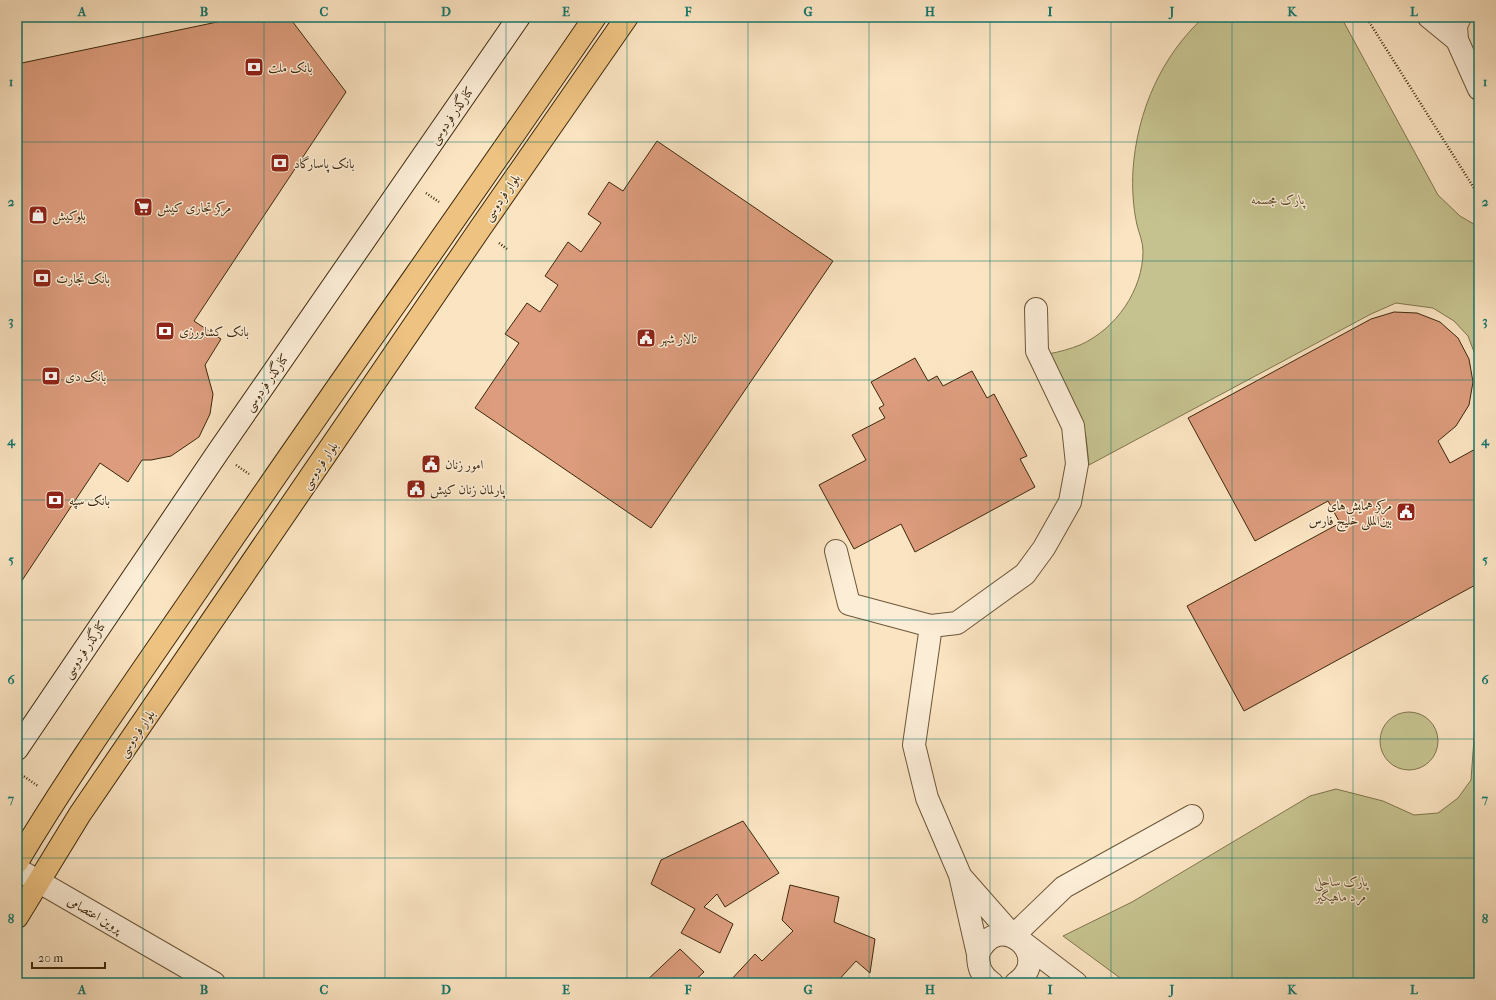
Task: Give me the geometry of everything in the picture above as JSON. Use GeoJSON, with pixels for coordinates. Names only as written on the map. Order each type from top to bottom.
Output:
{"type":"FeatureCollection","features":[{"type":"Feature","properties":{"kind":"main road","name":"بلوار فردوسی"},"geometry":{"type":"LineString","coordinates":[[17,862],[56,798],[255,506],[595,17]]}},
{"type":"Feature","properties":{"kind":"main road","name":"بلوار فردوسی"},"geometry":{"type":"LineString","coordinates":[[17,917],[80,814],[428,304],[627,17]]}},
{"type":"Feature","properties":{"kind":"street","name":"کنارگذر فردوسی"},"geometry":{"type":"LineString","coordinates":[[17,749],[218,452],[519,17]]}},
{"type":"Feature","properties":{"kind":"street"},"geometry":{"type":"LineString","coordinates":[[1429,17],[1457,40]]}},
{"type":"Feature","properties":{"kind":"street"},"geometry":{"type":"LineString","coordinates":[[1460,17],[1456,26],[1457,40],[1479,89]]}},
{"type":"Feature","properties":{"kind":"street"},"geometry":{"type":"LineString","coordinates":[[836,551],[849,604],[931,626],[957,623],[1025,574],[1044,548],[1070,502],[1077,464],[1073,426],[1037,352],[1036,309]]}},
{"type":"Feature","properties":{"kind":"street"},"geometry":{"type":"LineString","coordinates":[[931,626],[914,745],[927,798],[960,875],[976,967],[992,983]]}},
{"type":"Feature","properties":{"kind":"street"},"geometry":{"type":"LineString","coordinates":[[1017,939],[1064,887],[1192,816]]}},
{"type":"Feature","properties":{"kind":"street","name":"پروین اعتصامی"},"geometry":{"type":"LineString","coordinates":[[17,869],[214,983]]}},
{"type":"Feature","properties":{"kind":"street"},"geometry":{"type":"LineString","coordinates":[[960,875],[1017,939],[1029,955],[1029,963],[1023,977],[1016,983]]}},
{"type":"Feature","properties":{"kind":"street"},"geometry":{"type":"LineString","coordinates":[[976,967],[982,946],[988,939],[996,935],[1017,939],[1076,983]]}},
{"type":"Feature","properties":{"kind":"path"},"geometry":{"type":"LineString","coordinates":[[1366,17],[1479,196]]}},
{"type":"Feature","properties":{"kind":"green space","name":"پارک مجسمه"},"geometry":{"type":"Polygon","coordinates":[[[1204,17],[1341,17],[1438,195],[1460,216],[1479,227],[1479,365],[1468,336],[1454,321],[1433,308],[1396,303],[1371,314],[1089,465],[1086,437],[1080,417],[1048,354],[1080,345],[1093,338],[1116,319],[1133,294],[1142,266],[1143,251],[1142,241],[1137,225],[1133,191],[1135,148],[1140,127],[1154,86],[1164,67],[1175,49],[1204,17]]]}},
{"type":"Feature","properties":{"kind":"green space"},"geometry":{"type":"Polygon","coordinates":[[[1409,712],[1420,714],[1433,725],[1436,730],[1438,741],[1436,752],[1425,765],[1420,768],[1409,770],[1398,768],[1385,757],[1382,752],[1380,741],[1382,730],[1393,717],[1398,714],[1409,712]]]}},
{"type":"Feature","properties":{"kind":"green space","name":"پارک ساحلی مرد ماهیگیر"},"geometry":{"type":"Polygon","coordinates":[[[1479,720],[1479,983],[1127,983],[1063,936],[1132,902],[1310,796],[1336,789],[1383,801],[1414,815],[1438,813],[1458,798],[1471,780],[1475,725],[1479,720]]]}},
{"type":"Feature","properties":{"kind":"building","name":"مرکز تجاری کیش"},"geometry":{"type":"Polygon","coordinates":[[[241,17],[289,17],[346,92],[194,321],[221,339],[205,365],[213,394],[210,414],[199,437],[171,456],[151,460],[142,460],[128,482],[100,463],[17,588],[17,64],[241,17]]]}},
{"type":"Feature","properties":{"kind":"building","name":"تالار شهر"},"geometry":{"type":"Polygon","coordinates":[[[657,141],[833,261],[651,528],[475,408],[519,343],[505,334],[527,303],[540,312],[558,285],[545,276],[568,242],[581,252],[601,223],[588,214],[609,182],[623,191],[657,141]]]}},
{"type":"Feature","properties":{"kind":"building","name":"مرکز همایش‌های بین‌المللی خلیج فارس"},"geometry":{"type":"Polygon","coordinates":[[[1394,312],[1417,313],[1440,322],[1458,338],[1469,359],[1473,382],[1469,405],[1456,426],[1438,441],[1450,463],[1479,447],[1479,583],[1244,711],[1187,606],[1340,523],[1328,501],[1255,541],[1188,418],[1371,319],[1394,312]]]}},
{"type":"Feature","properties":{"kind":"building"},"geometry":{"type":"Polygon","coordinates":[[[915,358],[928,381],[937,376],[943,386],[972,371],[987,398],[994,394],[1027,456],[1020,459],[1035,487],[915,552],[901,524],[854,549],[819,485],[866,460],[852,435],[885,418],[879,408],[884,405],[871,382],[915,358]]]}},
{"type":"Feature","properties":{"kind":"building"},"geometry":{"type":"Polygon","coordinates":[[[743,821],[779,873],[725,907],[717,894],[704,907],[733,924],[720,953],[681,933],[695,909],[651,884],[661,860],[743,821]]]}},
{"type":"Feature","properties":{"kind":"building"},"geometry":{"type":"Polygon","coordinates":[[[790,885],[839,897],[834,922],[875,939],[870,973],[856,961],[836,983],[728,983],[755,954],[762,961],[793,931],[782,920],[790,885]]]}},
{"type":"Feature","properties":{"kind":"building"},"geometry":{"type":"Polygon","coordinates":[[[680,949],[704,972],[692,983],[644,983],[680,949]]]}},
{"type":"Feature","properties":{"kind":"place","name":"بانک ملت"},"geometry":{"type":"Point","coordinates":[254,67]}},
{"type":"Feature","properties":{"kind":"place","name":"بانک پاسارگاد"},"geometry":{"type":"Point","coordinates":[280,163]}},
{"type":"Feature","properties":{"kind":"place","name":"مرکز تجاری کیش"},"geometry":{"type":"Point","coordinates":[143,207]}},
{"type":"Feature","properties":{"kind":"place","name":"بلوکیش"},"geometry":{"type":"Point","coordinates":[38,215]}},
{"type":"Feature","properties":{"kind":"place","name":"بانک تجارت"},"geometry":{"type":"Point","coordinates":[42,278]}},
{"type":"Feature","properties":{"kind":"place","name":"بانک کشاورزی"},"geometry":{"type":"Point","coordinates":[165,331]}},
{"type":"Feature","properties":{"kind":"place","name":"تالار شهر"},"geometry":{"type":"Point","coordinates":[646,338]}},
{"type":"Feature","properties":{"kind":"place","name":"بانک دی"},"geometry":{"type":"Point","coordinates":[51,376]}},
{"type":"Feature","properties":{"kind":"place","name":"امور زنان"},"geometry":{"type":"Point","coordinates":[431,464]}},
{"type":"Feature","properties":{"kind":"place","name":"پارلمان زنان کیش"},"geometry":{"type":"Point","coordinates":[416,489]}},
{"type":"Feature","properties":{"kind":"place","name":"بانک سپه"},"geometry":{"type":"Point","coordinates":[55,500]}},
{"type":"Feature","properties":{"kind":"place","name":"مرکز همایش‌های بین‌المللی خلیج فارس"},"geometry":{"type":"Point","coordinates":[1406,512]}}]}
